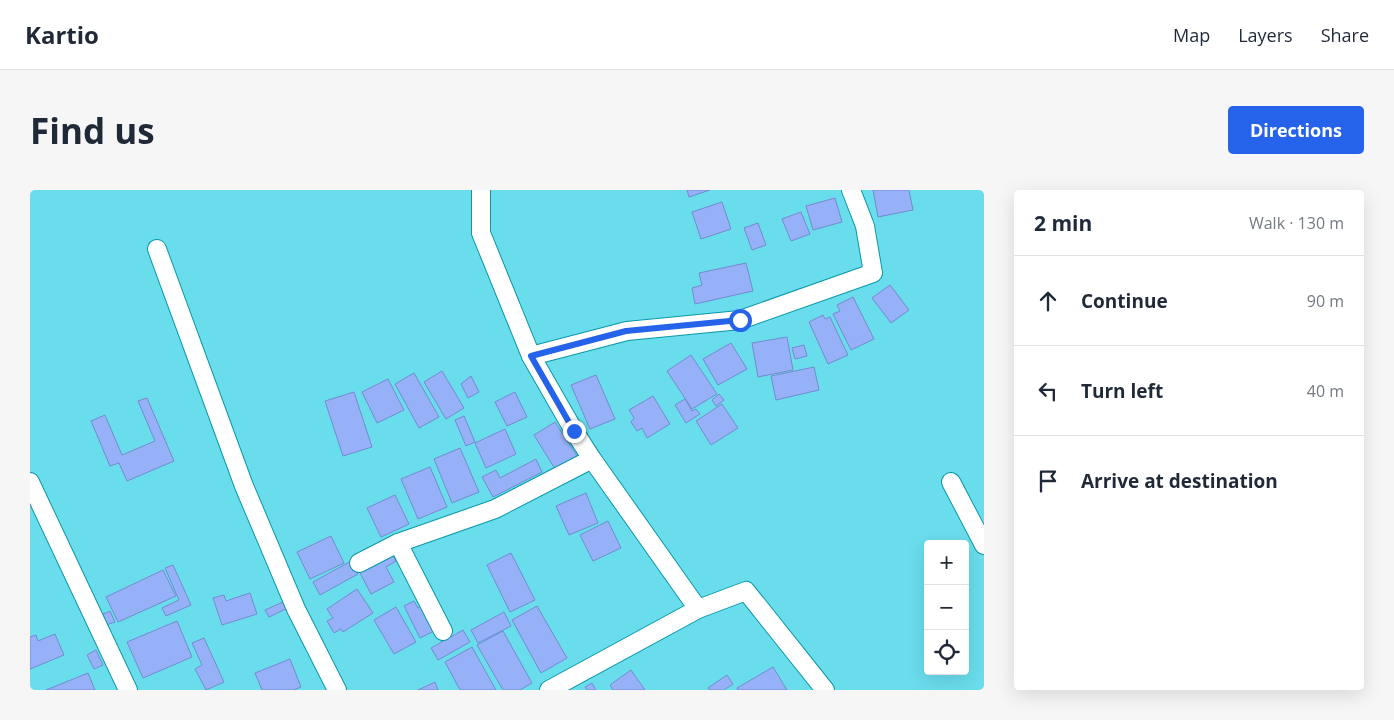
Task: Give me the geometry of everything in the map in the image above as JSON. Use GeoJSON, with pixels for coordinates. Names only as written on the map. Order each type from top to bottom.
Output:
{"type":"FeatureCollection","features":[{"type":"Feature","properties":{"kind":"street"},"geometry":{"type":"LineString","coordinates":[[481,190],[481,233],[531,356],[592,459],[698,609]]}},
{"type":"Feature","properties":{"kind":"street"},"geometry":{"type":"LineString","coordinates":[[531,356],[626,331],[740,320],[872,273],[865,226],[851,190]]}},
{"type":"Feature","properties":{"kind":"street"},"geometry":{"type":"LineString","coordinates":[[157,249],[244,486],[296,609],[337,690]]}},
{"type":"Feature","properties":{"kind":"street"},"geometry":{"type":"LineString","coordinates":[[359,563],[398,543],[495,508],[592,459]]}},
{"type":"Feature","properties":{"kind":"street"},"geometry":{"type":"LineString","coordinates":[[30,482],[128,690]]}},
{"type":"Feature","properties":{"kind":"street"},"geometry":{"type":"LineString","coordinates":[[951,482],[984,545]]}},
{"type":"Feature","properties":{"kind":"street"},"geometry":{"type":"LineString","coordinates":[[398,543],[443,631]]}},
{"type":"Feature","properties":{"kind":"street"},"geometry":{"type":"LineString","coordinates":[[549,690],[698,609],[746,591],[825,690]]}},
{"type":"Feature","properties":{"kind":"building"},"geometry":{"type":"Polygon","coordinates":[[[687,190],[710,190],[689,197],[687,190]]]}},
{"type":"Feature","properties":{"kind":"building"},"geometry":{"type":"Polygon","coordinates":[[[873,190],[909,190],[913,210],[878,217],[873,190]]]}},
{"type":"Feature","properties":{"kind":"building"},"geometry":{"type":"Polygon","coordinates":[[[835,198],[842,222],[813,230],[806,206],[835,198]]]}},
{"type":"Feature","properties":{"kind":"building"},"geometry":{"type":"Polygon","coordinates":[[[722,202],[731,229],[701,239],[692,212],[722,202]]]}},
{"type":"Feature","properties":{"kind":"building"},"geometry":{"type":"Polygon","coordinates":[[[801,212],[810,234],[791,241],[782,219],[801,212]]]}},
{"type":"Feature","properties":{"kind":"building"},"geometry":{"type":"Polygon","coordinates":[[[758,223],[766,245],[752,250],[744,228],[758,223]]]}},
{"type":"Feature","properties":{"kind":"building"},"geometry":{"type":"Polygon","coordinates":[[[746,263],[753,291],[695,304],[692,288],[702,285],[699,273],[746,263]]]}},
{"type":"Feature","properties":{"kind":"building"},"geometry":{"type":"Polygon","coordinates":[[[890,285],[909,310],[891,323],[872,298],[890,285]]]}},
{"type":"Feature","properties":{"kind":"building"},"geometry":{"type":"Polygon","coordinates":[[[853,297],[874,339],[851,350],[833,314],[840,311],[837,305],[853,297]]]}},
{"type":"Feature","properties":{"kind":"building"},"geometry":{"type":"Polygon","coordinates":[[[823,315],[825,319],[830,317],[848,355],[828,364],[809,322],[823,315]]]}},
{"type":"Feature","properties":{"kind":"building"},"geometry":{"type":"Polygon","coordinates":[[[787,337],[793,370],[758,377],[752,343],[787,337]]]}},
{"type":"Feature","properties":{"kind":"building"},"geometry":{"type":"Polygon","coordinates":[[[731,343],[747,369],[718,385],[703,359],[731,343]]]}},
{"type":"Feature","properties":{"kind":"building"},"geometry":{"type":"Polygon","coordinates":[[[804,345],[807,356],[795,359],[792,348],[804,345]]]}},
{"type":"Feature","properties":{"kind":"building"},"geometry":{"type":"Polygon","coordinates":[[[691,355],[717,394],[692,409],[667,371],[691,355]]]}},
{"type":"Feature","properties":{"kind":"building"},"geometry":{"type":"Polygon","coordinates":[[[814,367],[819,390],[776,400],[771,376],[814,367]]]}},
{"type":"Feature","properties":{"kind":"building"},"geometry":{"type":"Polygon","coordinates":[[[442,371],[464,408],[446,419],[424,382],[442,371]]]}},
{"type":"Feature","properties":{"kind":"building"},"geometry":{"type":"Polygon","coordinates":[[[414,373],[439,417],[419,428],[395,384],[414,373]]]}},
{"type":"Feature","properties":{"kind":"building"},"geometry":{"type":"Polygon","coordinates":[[[596,375],[615,419],[590,429],[571,385],[596,375]]]}},
{"type":"Feature","properties":{"kind":"building"},"geometry":{"type":"Polygon","coordinates":[[[471,376],[479,392],[468,398],[461,384],[471,376]]]}},
{"type":"Feature","properties":{"kind":"building"},"geometry":{"type":"Polygon","coordinates":[[[388,379],[404,410],[377,423],[362,392],[388,379]]]}},
{"type":"Feature","properties":{"kind":"building"},"geometry":{"type":"Polygon","coordinates":[[[354,392],[372,447],[343,456],[325,401],[354,392]]]}},
{"type":"Feature","properties":{"kind":"building"},"geometry":{"type":"Polygon","coordinates":[[[515,392],[527,417],[507,426],[495,402],[515,392]]]}},
{"type":"Feature","properties":{"kind":"building"},"geometry":{"type":"Polygon","coordinates":[[[719,394],[724,400],[716,406],[712,400],[719,394]]]}},
{"type":"Feature","properties":{"kind":"building"},"geometry":{"type":"Polygon","coordinates":[[[653,396],[670,424],[647,438],[642,428],[637,431],[631,422],[634,418],[629,410],[653,396]]]}},
{"type":"Feature","properties":{"kind":"building"},"geometry":{"type":"Polygon","coordinates":[[[147,398],[174,461],[127,481],[119,463],[110,466],[91,421],[105,415],[122,455],[155,441],[138,401],[147,398]]]}},
{"type":"Feature","properties":{"kind":"building"},"geometry":{"type":"Polygon","coordinates":[[[685,399],[692,411],[696,409],[700,414],[686,423],[675,405],[685,399]]]}},
{"type":"Feature","properties":{"kind":"building"},"geometry":{"type":"Polygon","coordinates":[[[722,404],[738,428],[711,445],[696,421],[722,404]]]}},
{"type":"Feature","properties":{"kind":"building"},"geometry":{"type":"Polygon","coordinates":[[[464,416],[475,442],[466,446],[455,420],[464,416]]]}},
{"type":"Feature","properties":{"kind":"building"},"geometry":{"type":"Polygon","coordinates":[[[555,422],[577,456],[555,469],[534,435],[555,422]]]}},
{"type":"Feature","properties":{"kind":"building"},"geometry":{"type":"Polygon","coordinates":[[[505,429],[516,454],[486,468],[475,443],[505,429]]]}},
{"type":"Feature","properties":{"kind":"building"},"geometry":{"type":"Polygon","coordinates":[[[460,448],[479,492],[452,503],[434,459],[460,448]]]}},
{"type":"Feature","properties":{"kind":"building"},"geometry":{"type":"Polygon","coordinates":[[[536,459],[542,472],[493,497],[482,477],[496,470],[500,478],[536,459]]]}},
{"type":"Feature","properties":{"kind":"building"},"geometry":{"type":"Polygon","coordinates":[[[430,467],[447,507],[418,519],[401,479],[430,467]]]}},
{"type":"Feature","properties":{"kind":"building"},"geometry":{"type":"Polygon","coordinates":[[[586,493],[598,523],[569,535],[556,506],[586,493]]]}},
{"type":"Feature","properties":{"kind":"building"},"geometry":{"type":"Polygon","coordinates":[[[395,495],[409,524],[381,537],[367,508],[395,495]]]}},
{"type":"Feature","properties":{"kind":"building"},"geometry":{"type":"Polygon","coordinates":[[[608,521],[621,548],[593,561],[580,535],[608,521]]]}},
{"type":"Feature","properties":{"kind":"building"},"geometry":{"type":"Polygon","coordinates":[[[331,536],[344,563],[310,579],[297,552],[331,536]]]}},
{"type":"Feature","properties":{"kind":"building"},"geometry":{"type":"Polygon","coordinates":[[[511,553],[535,600],[510,612],[487,565],[511,553]]]}},
{"type":"Feature","properties":{"kind":"building"},"geometry":{"type":"Polygon","coordinates":[[[392,554],[396,561],[386,567],[394,582],[371,594],[359,571],[392,554]]]}},
{"type":"Feature","properties":{"kind":"building"},"geometry":{"type":"Polygon","coordinates":[[[351,561],[358,574],[320,595],[313,582],[351,561]]]}},
{"type":"Feature","properties":{"kind":"building"},"geometry":{"type":"Polygon","coordinates":[[[173,565],[191,605],[166,616],[162,608],[179,600],[165,568],[173,565]]]}},
{"type":"Feature","properties":{"kind":"building"},"geometry":{"type":"Polygon","coordinates":[[[163,570],[176,596],[118,622],[106,597],[163,570]]]}},
{"type":"Feature","properties":{"kind":"building"},"geometry":{"type":"Polygon","coordinates":[[[357,589],[373,613],[343,632],[341,629],[334,633],[327,621],[333,618],[327,609],[357,589]]]}},
{"type":"Feature","properties":{"kind":"building"},"geometry":{"type":"Polygon","coordinates":[[[250,593],[257,614],[222,625],[213,598],[224,595],[226,601],[250,593]]]}},
{"type":"Feature","properties":{"kind":"building"},"geometry":{"type":"Polygon","coordinates":[[[285,601],[288,608],[269,617],[265,610],[285,601]]]}},
{"type":"Feature","properties":{"kind":"building"},"geometry":{"type":"Polygon","coordinates":[[[414,601],[418,608],[423,605],[436,630],[420,638],[404,606],[414,601]]]}},
{"type":"Feature","properties":{"kind":"building"},"geometry":{"type":"Polygon","coordinates":[[[537,606],[567,658],[541,673],[512,620],[537,606]]]}},
{"type":"Feature","properties":{"kind":"building"},"geometry":{"type":"Polygon","coordinates":[[[396,607],[416,642],[394,654],[374,620],[396,607]]]}},
{"type":"Feature","properties":{"kind":"building"},"geometry":{"type":"Polygon","coordinates":[[[110,611],[115,622],[106,625],[101,615],[110,611]]]}},
{"type":"Feature","properties":{"kind":"building"},"geometry":{"type":"Polygon","coordinates":[[[504,612],[511,626],[478,643],[471,630],[504,612]]]}},
{"type":"Feature","properties":{"kind":"building"},"geometry":{"type":"Polygon","coordinates":[[[177,621],[192,657],[143,678],[127,642],[177,621]]]}},
{"type":"Feature","properties":{"kind":"building"},"geometry":{"type":"Polygon","coordinates":[[[463,630],[470,642],[438,660],[431,648],[463,630]]]}},
{"type":"Feature","properties":{"kind":"building"},"geometry":{"type":"Polygon","coordinates":[[[503,631],[532,683],[520,690],[503,690],[477,645],[503,631]]]}},
{"type":"Feature","properties":{"kind":"building"},"geometry":{"type":"Polygon","coordinates":[[[55,634],[64,655],[30,669],[30,637],[36,635],[38,641],[55,634]]]}},
{"type":"Feature","properties":{"kind":"building"},"geometry":{"type":"Polygon","coordinates":[[[204,638],[224,682],[206,690],[195,669],[202,665],[192,643],[204,638]]]}},
{"type":"Feature","properties":{"kind":"building"},"geometry":{"type":"Polygon","coordinates":[[[472,647],[496,690],[460,690],[445,662],[472,647]]]}},
{"type":"Feature","properties":{"kind":"building"},"geometry":{"type":"Polygon","coordinates":[[[96,650],[103,665],[94,669],[87,655],[96,650]]]}},
{"type":"Feature","properties":{"kind":"building"},"geometry":{"type":"Polygon","coordinates":[[[290,659],[301,687],[294,690],[262,690],[255,673],[290,659]]]}},
{"type":"Feature","properties":{"kind":"building"},"geometry":{"type":"Polygon","coordinates":[[[773,667],[787,690],[738,690],[737,688],[773,667]]]}},
{"type":"Feature","properties":{"kind":"building"},"geometry":{"type":"Polygon","coordinates":[[[631,670],[645,690],[613,690],[610,685],[631,670]]]}},
{"type":"Feature","properties":{"kind":"building"},"geometry":{"type":"Polygon","coordinates":[[[88,673],[95,690],[46,690],[88,673]]]}},
{"type":"Feature","properties":{"kind":"building"},"geometry":{"type":"Polygon","coordinates":[[[727,675],[733,684],[724,690],[710,690],[708,688],[727,675]]]}},
{"type":"Feature","properties":{"kind":"building"},"geometry":{"type":"Polygon","coordinates":[[[435,682],[438,690],[418,690],[435,682]]]}},
{"type":"Feature","properties":{"kind":"building"},"geometry":{"type":"Polygon","coordinates":[[[592,683],[596,690],[587,690],[585,687],[592,683]]]}},
{"type":"Feature","properties":{"kind":"route"},"geometry":{"type":"LineString","coordinates":[[574,431],[531,356],[626,331],[740,320]]}}]}
